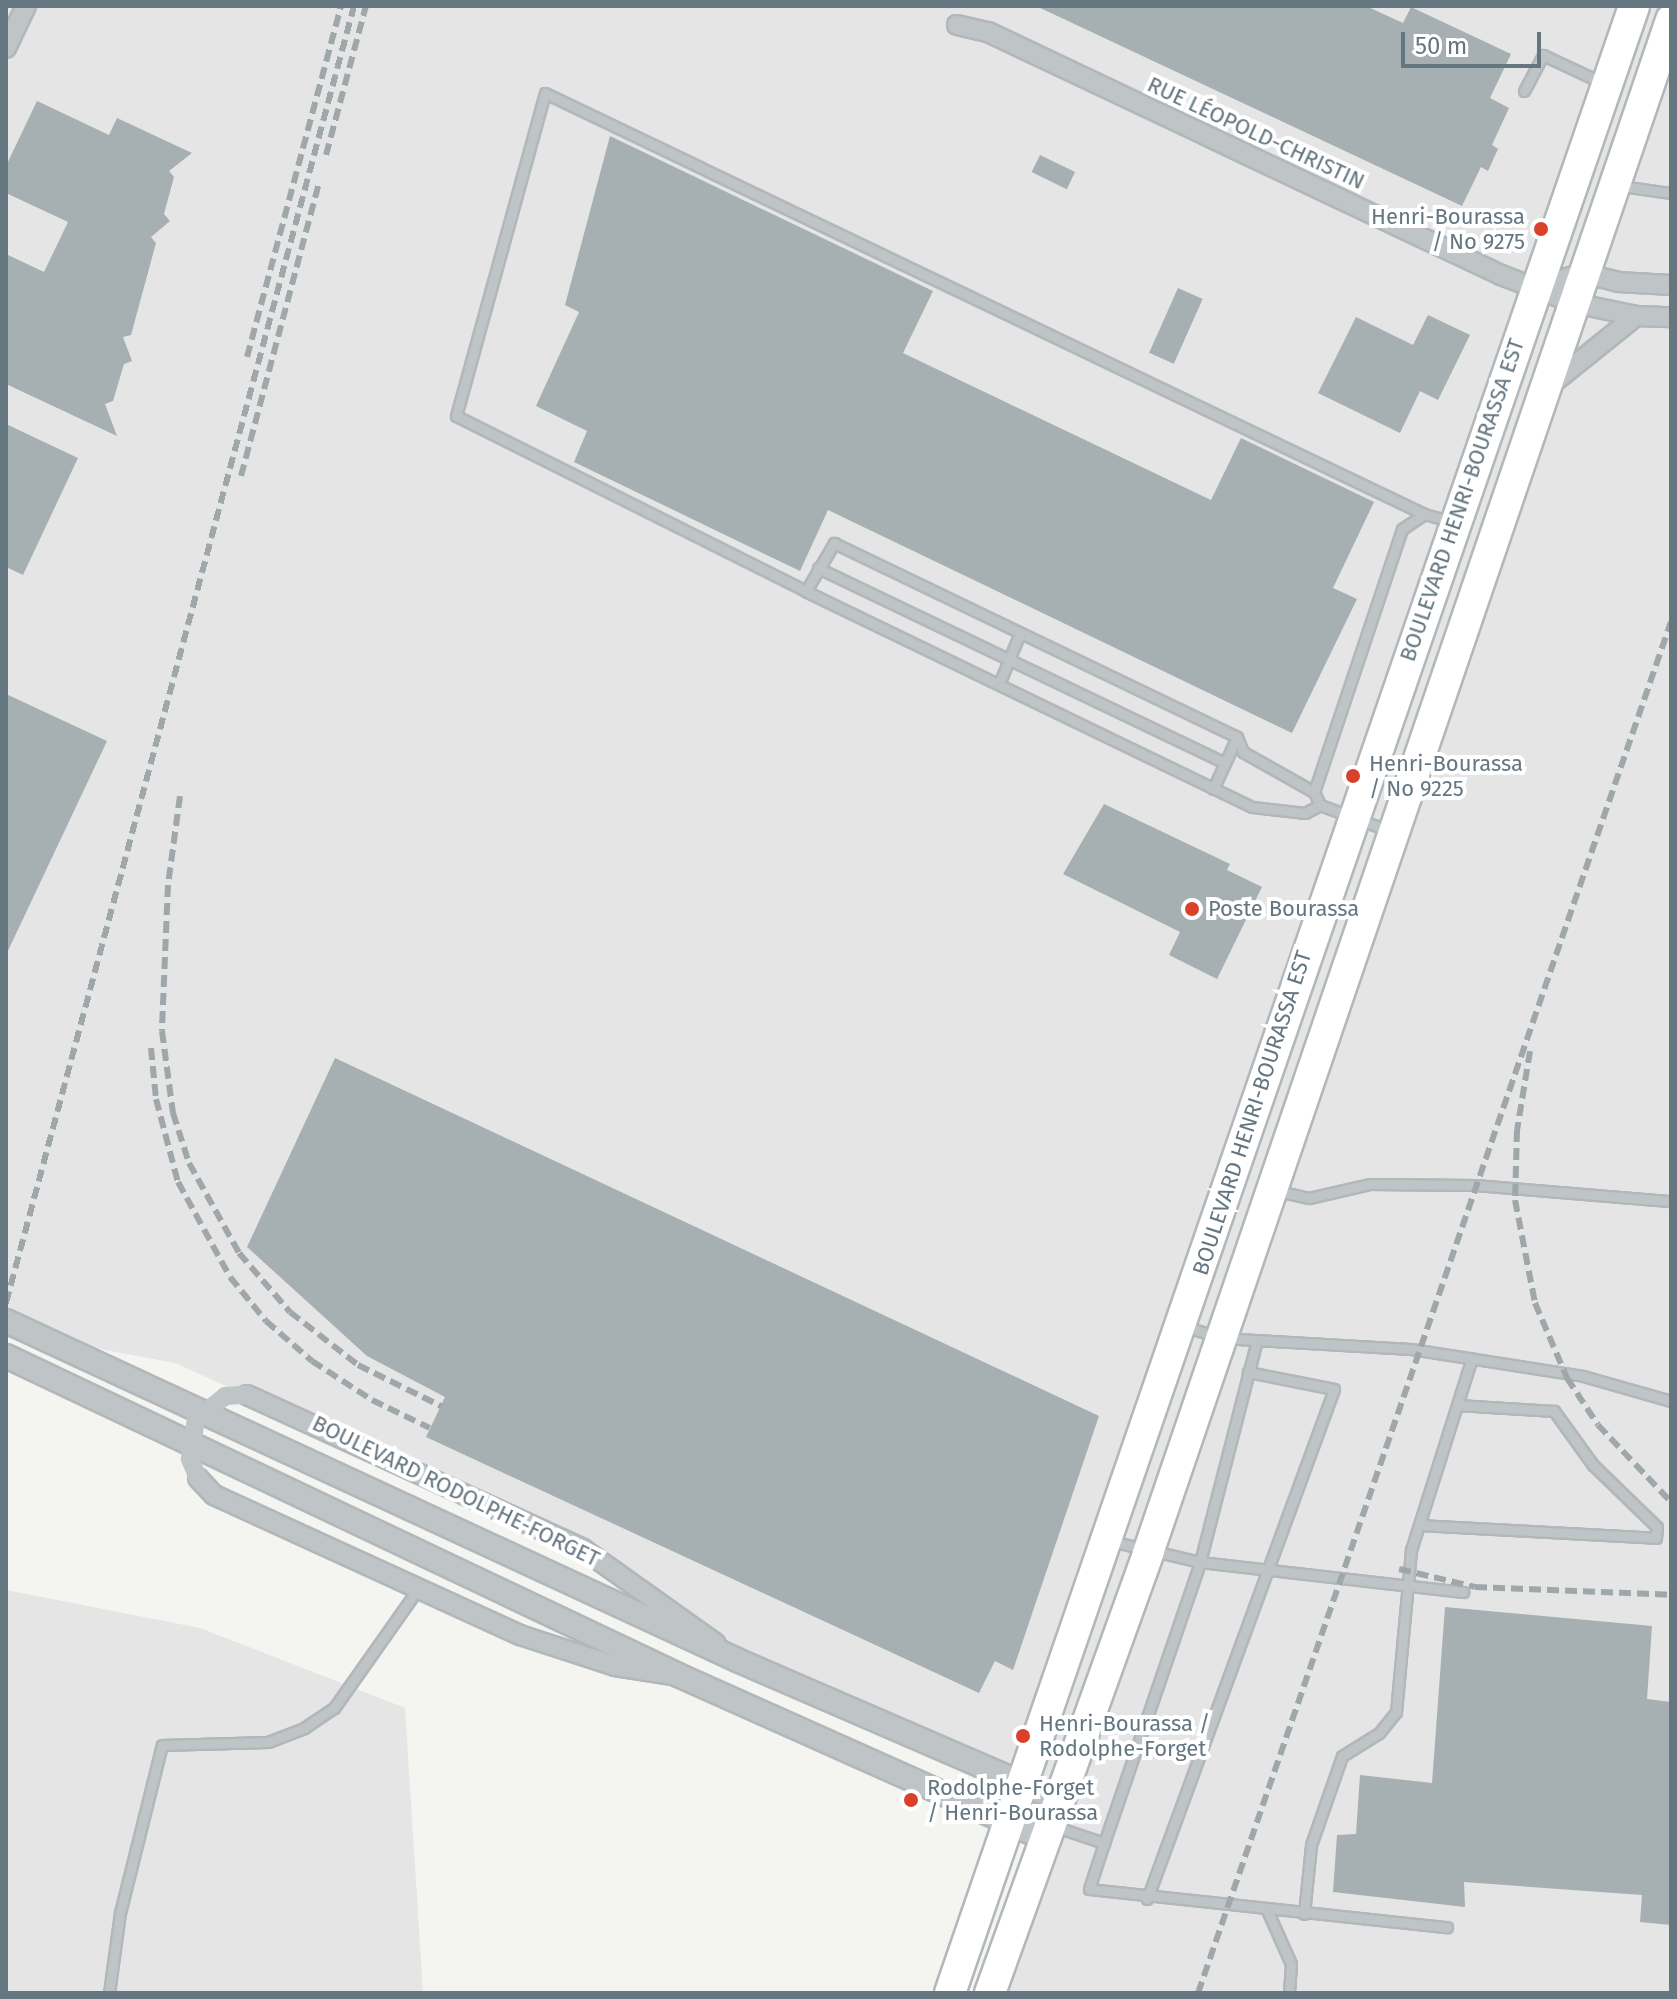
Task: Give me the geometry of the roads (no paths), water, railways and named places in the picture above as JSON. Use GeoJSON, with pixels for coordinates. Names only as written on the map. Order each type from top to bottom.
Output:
{"type":"FeatureCollection","features":[{"type":"Feature","properties":{"kind":"main road","name":"BOULEVARD HENRI-BOURASSA EST"},"geometry":{"type":"LineString","coordinates":[[990,1993],[1148,1553],[1544,390],[1560,288],[1606,84],[1634,6]]}},
{"type":"Feature","properties":{"kind":"main road","name":"BOULEVARD HENRI-BOURASSA EST"},"geometry":{"type":"LineString","coordinates":[[950,1993],[1110,1541],[1455,522],[1560,288],[1614,185],[1671,20]]}},
{"type":"Feature","properties":{"kind":"street"},"geometry":{"type":"LineString","coordinates":[[6,48],[26,6]]}},
{"type":"Feature","properties":{"kind":"street","name":"RUE LÉOPOLD-CHRISTIN"},"geometry":{"type":"LineString","coordinates":[[957,25],[988,32],[1560,288]]}},
{"type":"Feature","properties":{"kind":"street"},"geometry":{"type":"LineString","coordinates":[[1560,288],[1618,282],[1671,285]]}},
{"type":"Feature","properties":{"kind":"street"},"geometry":{"type":"LineString","coordinates":[[1560,288],[1636,316],[1671,317]]}},
{"type":"Feature","properties":{"kind":"street"},"geometry":{"type":"LineString","coordinates":[[1544,390],[1636,316]]}},
{"type":"Feature","properties":{"kind":"street","name":"BOULEVARD RODOLPHE-FORGET"},"geometry":{"type":"LineString","coordinates":[[6,1321],[737,1660],[1023,1783],[1051,1821]]}},
{"type":"Feature","properties":{"kind":"street","name":"BOULEVARD RODOLPHE-FORGET"},"geometry":{"type":"LineString","coordinates":[[6,1356],[678,1675],[1008,1823],[1051,1821]]}},
{"type":"Feature","properties":{"kind":"street","name":"BOULEVARD RODOLPHE-FORGET"},"geometry":{"type":"LineString","coordinates":[[678,1675],[585,1658],[418,1589],[214,1495],[198,1478],[190,1459],[196,1419],[225,1396],[247,1395],[583,1549],[737,1660]]}},
{"type":"Feature","properties":{"kind":"lane"},"geometry":{"type":"LineString","coordinates":[[1524,91],[1543,55],[1606,84]]}},
{"type":"Feature","properties":{"kind":"lane"},"geometry":{"type":"LineString","coordinates":[[1320,805],[1305,813],[1252,807],[806,591],[456,416],[545,93],[1424,514],[1455,522]]}},
{"type":"Feature","properties":{"kind":"lane"},"geometry":{"type":"LineString","coordinates":[[1614,185],[1671,193]]}},
{"type":"Feature","properties":{"kind":"lane"},"geometry":{"type":"LineString","coordinates":[[1314,792],[1402,529],[1424,514]]}},
{"type":"Feature","properties":{"kind":"lane"},"geometry":{"type":"LineString","coordinates":[[806,591],[834,543],[1237,737],[1243,752],[1314,792],[1320,805],[1393,832]]}},
{"type":"Feature","properties":{"kind":"lane"},"geometry":{"type":"LineString","coordinates":[[818,568],[1225,763]]}},
{"type":"Feature","properties":{"kind":"lane"},"geometry":{"type":"LineString","coordinates":[[999,684],[1020,633]]}},
{"type":"Feature","properties":{"kind":"lane"},"geometry":{"type":"LineString","coordinates":[[1213,789],[1237,737]]}},
{"type":"Feature","properties":{"kind":"lane"},"geometry":{"type":"LineString","coordinates":[[1270,1189],[1309,1198],[1370,1184],[1475,1185],[1671,1201]]}},
{"type":"Feature","properties":{"kind":"lane"},"geometry":{"type":"LineString","coordinates":[[1181,1325],[1221,1338],[1411,1349],[1472,1358],[1583,1376],[1671,1401]]}},
{"type":"Feature","properties":{"kind":"lane"},"geometry":{"type":"LineString","coordinates":[[1257,1340],[1200,1562],[1089,1889],[1147,1899],[1447,1927]]}},
{"type":"Feature","properties":{"kind":"lane"},"geometry":{"type":"LineString","coordinates":[[1304,1914],[1311,1845],[1342,1756],[1379,1733],[1396,1712],[1408,1584],[1419,1525],[1472,1358]]}},
{"type":"Feature","properties":{"kind":"lane"},"geometry":{"type":"LineString","coordinates":[[1147,1899],[1263,1571],[1334,1389],[1248,1372]]}},
{"type":"Feature","properties":{"kind":"lane"},"geometry":{"type":"LineString","coordinates":[[1419,1525],[1656,1538],[1657,1527],[1593,1465],[1554,1411],[1457,1405]]}},
{"type":"Feature","properties":{"kind":"lane"},"geometry":{"type":"LineString","coordinates":[[1110,1541],[1148,1553],[1200,1562],[1463,1592]]}},
{"type":"Feature","properties":{"kind":"lane"},"geometry":{"type":"LineString","coordinates":[[109,1993],[120,1913],[162,1745],[268,1742],[304,1728],[334,1708],[418,1589]]}},
{"type":"Feature","properties":{"kind":"lane"},"geometry":{"type":"LineString","coordinates":[[1051,1821],[1104,1843]]}},
{"type":"Feature","properties":{"kind":"lane"},"geometry":{"type":"LineString","coordinates":[[1267,1910],[1291,1964],[1289,1993]]}},
{"type":"Feature","properties":{"kind":"railway"},"geometry":{"type":"LineString","coordinates":[[247,357],[341,6]]}},
{"type":"Feature","properties":{"kind":"railway"},"geometry":{"type":"LineString","coordinates":[[6,1303],[354,6]]}},
{"type":"Feature","properties":{"kind":"railway"},"geometry":{"type":"LineString","coordinates":[[326,155],[366,6]]}},
{"type":"Feature","properties":{"kind":"railway"},"geometry":{"type":"LineString","coordinates":[[241,476],[319,182]]}},
{"type":"Feature","properties":{"kind":"railway"},"geometry":{"type":"LineString","coordinates":[[1198,1993],[1671,622]]}},
{"type":"Feature","properties":{"kind":"railway"},"geometry":{"type":"LineString","coordinates":[[180,796],[168,885],[162,1031],[173,1113],[189,1163],[239,1253],[290,1312],[358,1365],[441,1406]]}},
{"type":"Feature","properties":{"kind":"railway"},"geometry":{"type":"LineString","coordinates":[[151,1048],[156,1099],[178,1182],[230,1277],[266,1321],[312,1361],[372,1400],[430,1428]]}},
{"type":"Feature","properties":{"kind":"railway"},"geometry":{"type":"LineString","coordinates":[[1530,1051],[1517,1130],[1515,1200],[1535,1303],[1567,1378],[1598,1425],[1671,1502]]}},
{"type":"Feature","properties":{"kind":"railway"},"geometry":{"type":"LineString","coordinates":[[1399,1569],[1475,1587],[1671,1595]]}},
{"type":"Feature","properties":{"kind":"place","name":"Henri-Bourassa / No 9275"},"geometry":{"type":"Point","coordinates":[1541,229]}},
{"type":"Feature","properties":{"kind":"place","name":"Henri-Bourassa / No 9225"},"geometry":{"type":"Point","coordinates":[1353,776]}},
{"type":"Feature","properties":{"kind":"place","name":"Poste Bourassa"},"geometry":{"type":"Point","coordinates":[1192,909]}},
{"type":"Feature","properties":{"kind":"place","name":"Henri-Bourassa / Rodolphe-Forget"},"geometry":{"type":"Point","coordinates":[1023,1736]}},
{"type":"Feature","properties":{"kind":"place","name":"Rodolphe-Forget / Henri-Bourassa"},"geometry":{"type":"Point","coordinates":[911,1800]}}]}
